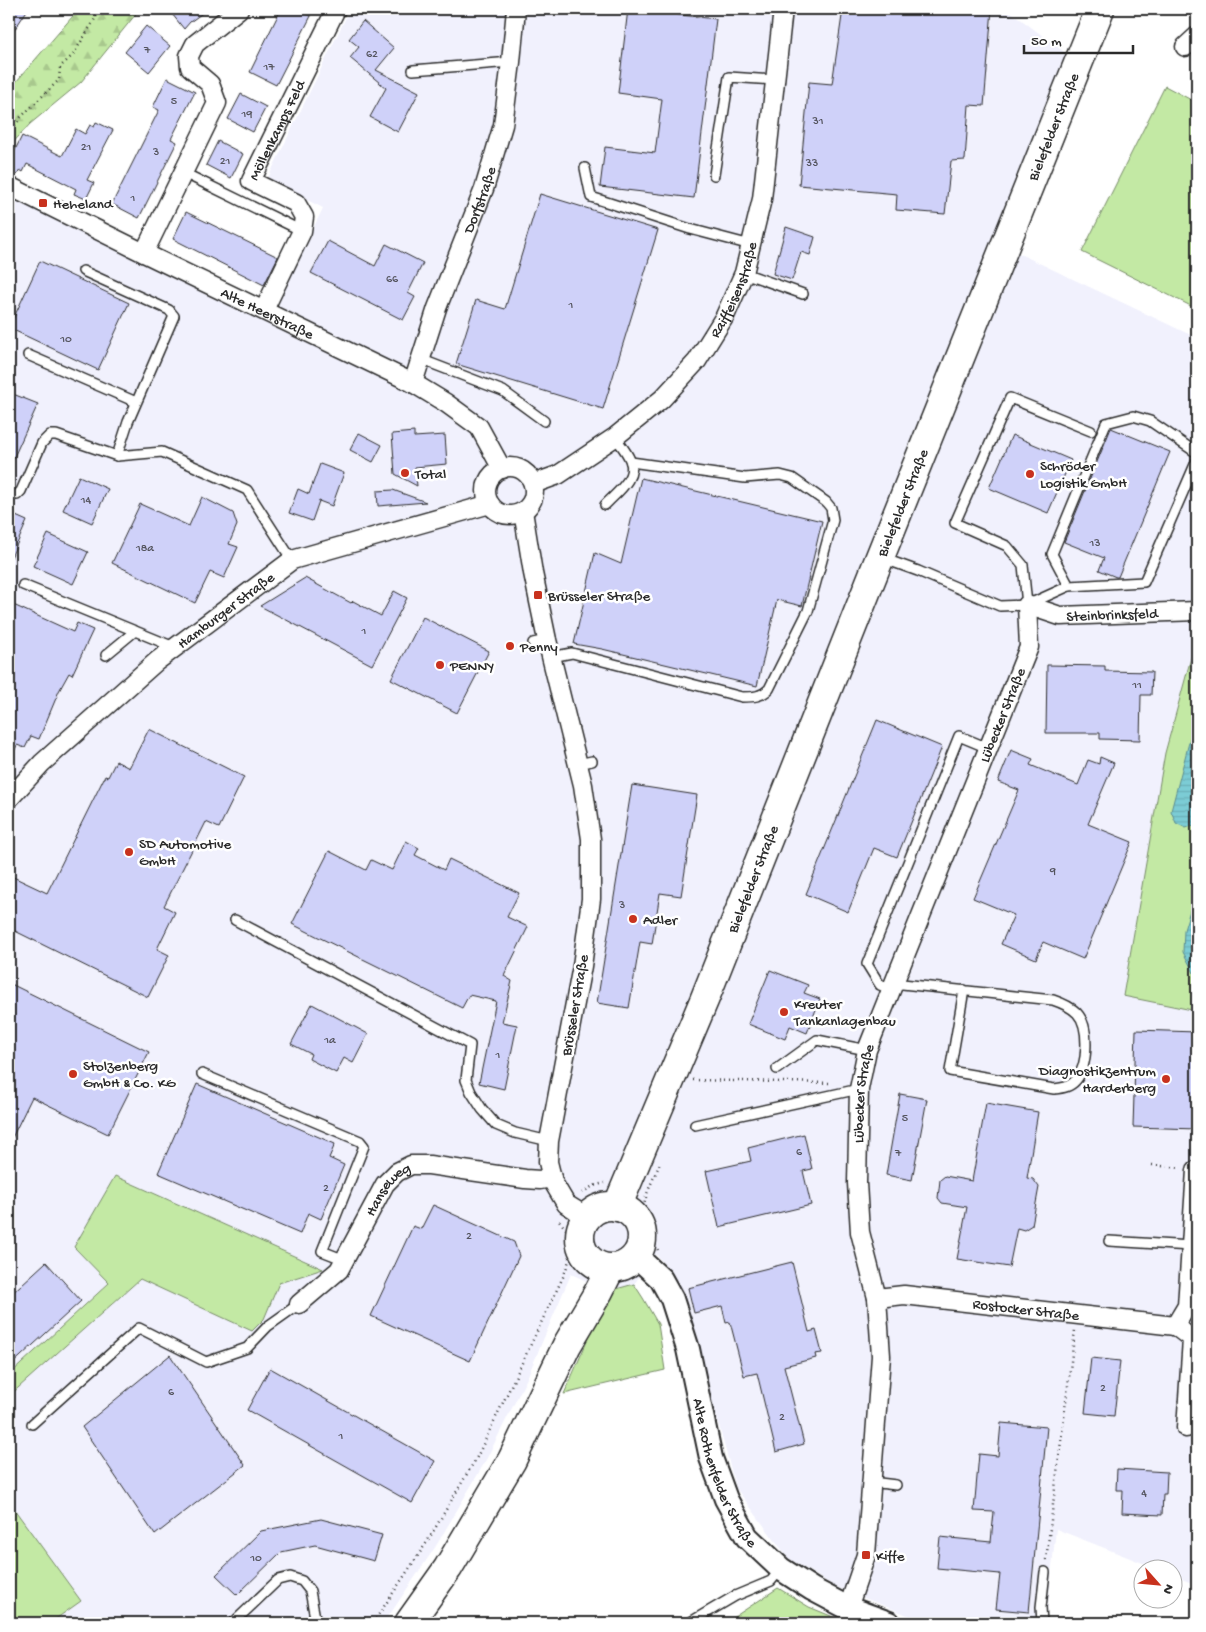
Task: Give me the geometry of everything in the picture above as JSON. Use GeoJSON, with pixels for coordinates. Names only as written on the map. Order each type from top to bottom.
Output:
{"type":"FeatureCollection","features":[{"type":"Feature","properties":{"kind":"main road","name":"Bielefelder Straße"},"geometry":{"type":"LineString","coordinates":[[627,1201],[638,1194],[705,998],[1100,9]]}},
{"type":"Feature","properties":{"kind":"main road"},"geometry":{"type":"LineString","coordinates":[[627,1201],[642,1230],[641,1248],[648,1256],[624,1265],[600,1265],[585,1254],[581,1245],[580,1235],[585,1205],[601,1208],[627,1201]]}},
{"type":"Feature","properties":{"kind":"main road"},"geometry":{"type":"LineString","coordinates":[[409,1623],[448,1568],[512,1460],[567,1345],[600,1265]]}},
{"type":"Feature","properties":{"kind":"street"},"geometry":{"type":"LineString","coordinates":[[144,253],[217,103],[210,84],[190,67],[189,56],[195,44],[238,9]]}},
{"type":"Feature","properties":{"kind":"street","name":"Möllenkamps Feld"},"geometry":{"type":"LineString","coordinates":[[302,231],[304,217],[296,203],[251,181],[336,9]]}},
{"type":"Feature","properties":{"kind":"street","name":"Dorfstraße"},"geometry":{"type":"LineString","coordinates":[[413,383],[437,308],[484,189],[503,125],[516,9]]}},
{"type":"Feature","properties":{"kind":"street","name":"Raiffeisenstraße"},"geometry":{"type":"LineString","coordinates":[[533,484],[558,475],[614,437],[662,399],[697,361],[725,316],[744,273],[762,200],[782,9]]}},
{"type":"Feature","properties":{"kind":"street","name":"Alte Heerstraße"},"geometry":{"type":"LineString","coordinates":[[9,186],[413,383],[446,403],[479,427],[502,468]]}},
{"type":"Feature","properties":{"kind":"street"},"geometry":{"type":"LineString","coordinates":[[264,310],[302,231]]}},
{"type":"Feature","properties":{"kind":"street"},"geometry":{"type":"LineString","coordinates":[[502,468],[517,468],[529,477],[533,484],[534,492],[528,506],[516,513],[502,514],[495,510],[487,498],[487,483],[502,468]]}},
{"type":"Feature","properties":{"kind":"street","name":"Hamburger Straße"},"geometry":{"type":"LineString","coordinates":[[9,799],[42,763],[156,661],[292,560],[490,504]]}},
{"type":"Feature","properties":{"kind":"street","name":"Brüsseler Straße"},"geometry":{"type":"LineString","coordinates":[[516,513],[533,573],[540,641],[552,657],[585,763],[583,785],[591,839],[591,899],[582,966],[549,1141],[548,1162],[552,1178],[566,1204],[585,1205]]}},
{"type":"Feature","properties":{"kind":"street","name":"Steinbrinksfeld"},"geometry":{"type":"LineString","coordinates":[[1027,605],[1060,616],[1197,611]]}},
{"type":"Feature","properties":{"kind":"street","name":"Lübecker Straße"},"geometry":{"type":"LineString","coordinates":[[848,1608],[866,1555],[881,1356],[877,1298],[860,1232],[853,1090],[892,986],[1029,648],[1027,605]]}},
{"type":"Feature","properties":{"kind":"street","name":"Hanseweg"},"geometry":{"type":"LineString","coordinates":[[299,1304],[339,1270],[385,1184],[397,1172],[411,1166],[428,1165],[525,1179],[540,1180],[552,1178]]}},
{"type":"Feature","properties":{"kind":"street"},"geometry":{"type":"LineString","coordinates":[[1186,1428],[1195,1340],[1175,1326],[1188,1306],[1196,1170]]}},
{"type":"Feature","properties":{"kind":"street","name":"Alte Rothenfelder Straße"},"geometry":{"type":"LineString","coordinates":[[648,1256],[672,1299],[688,1349],[711,1458],[726,1499],[747,1537],[781,1569],[812,1589],[848,1608],[889,1623]]}},
{"type":"Feature","properties":{"kind":"street","name":"Rostocker Straße"},"geometry":{"type":"LineString","coordinates":[[877,1298],[904,1295],[1175,1326]]}},
{"type":"Feature","properties":{"kind":"lane"},"geometry":{"type":"LineString","coordinates":[[413,70],[511,62]]}},
{"type":"Feature","properties":{"kind":"lane"},"geometry":{"type":"LineString","coordinates":[[714,174],[730,77],[775,80]]}},
{"type":"Feature","properties":{"kind":"lane"},"geometry":{"type":"LineString","coordinates":[[585,168],[591,197],[690,229],[751,246]]}},
{"type":"Feature","properties":{"kind":"lane"},"geometry":{"type":"LineString","coordinates":[[192,177],[302,231]]}},
{"type":"Feature","properties":{"kind":"lane"},"geometry":{"type":"LineString","coordinates":[[83,272],[169,310],[174,316],[136,402],[117,456]]}},
{"type":"Feature","properties":{"kind":"lane"},"geometry":{"type":"LineString","coordinates":[[744,273],[803,294]]}},
{"type":"Feature","properties":{"kind":"lane"},"geometry":{"type":"LineString","coordinates":[[28,355],[136,402]]}},
{"type":"Feature","properties":{"kind":"lane"},"geometry":{"type":"LineString","coordinates":[[420,359],[503,391],[544,421]]}},
{"type":"Feature","properties":{"kind":"lane"},"geometry":{"type":"LineString","coordinates":[[1027,605],[1023,565],[1007,546],[956,523],[1010,398],[1091,431]]}},
{"type":"Feature","properties":{"kind":"lane"},"geometry":{"type":"LineString","coordinates":[[1069,586],[1052,554],[1106,423],[1133,416],[1150,421],[1197,453]]}},
{"type":"Feature","properties":{"kind":"lane"},"geometry":{"type":"LineString","coordinates":[[9,494],[17,495],[21,491],[42,443],[50,435],[56,435],[117,456],[162,452],[247,490],[292,560]]}},
{"type":"Feature","properties":{"kind":"lane"},"geometry":{"type":"LineString","coordinates":[[605,505],[628,481],[631,475],[631,462],[614,437]]}},
{"type":"Feature","properties":{"kind":"lane"},"geometry":{"type":"LineString","coordinates":[[880,557],[1000,606],[1027,605],[1069,586],[1144,582],[1197,460]]}},
{"type":"Feature","properties":{"kind":"lane"},"geometry":{"type":"LineString","coordinates":[[552,657],[572,653],[742,697],[752,697],[763,694],[769,689],[808,611],[833,520],[831,508],[826,502],[792,478],[780,475],[745,478],[631,462]]}},
{"type":"Feature","properties":{"kind":"lane"},"geometry":{"type":"LineString","coordinates":[[23,585],[174,648]]}},
{"type":"Feature","properties":{"kind":"lane"},"geometry":{"type":"LineString","coordinates":[[106,655],[135,631]]}},
{"type":"Feature","properties":{"kind":"lane"},"geometry":{"type":"LineString","coordinates":[[964,990],[950,1070],[1054,1089],[1067,1087],[1076,1081],[1082,1070],[1086,1041],[1084,1026],[1077,1014],[1066,1004],[1053,1000],[964,990],[880,985],[867,964],[959,736],[988,748]]}},
{"type":"Feature","properties":{"kind":"lane"},"geometry":{"type":"LineString","coordinates":[[235,920],[470,1045],[466,1080],[482,1109],[496,1125],[515,1133],[549,1141]]}},
{"type":"Feature","properties":{"kind":"lane"},"geometry":{"type":"LineString","coordinates":[[777,1069],[817,1040],[867,1050]]}},
{"type":"Feature","properties":{"kind":"lane"},"geometry":{"type":"LineString","coordinates":[[202,1074],[360,1141],[364,1146],[322,1251],[344,1260]]}},
{"type":"Feature","properties":{"kind":"lane"},"geometry":{"type":"LineString","coordinates":[[695,1124],[853,1090]]}},
{"type":"Feature","properties":{"kind":"lane"},"geometry":{"type":"LineString","coordinates":[[1109,1241],[1191,1246]]}},
{"type":"Feature","properties":{"kind":"lane"},"geometry":{"type":"LineString","coordinates":[[32,1424],[140,1328],[206,1362],[247,1348],[268,1326],[299,1304]]}},
{"type":"Feature","properties":{"kind":"lane"},"geometry":{"type":"LineString","coordinates":[[871,1482],[896,1485]]}},
{"type":"Feature","properties":{"kind":"lane"},"geometry":{"type":"LineString","coordinates":[[688,1623],[735,1596],[770,1581],[781,1569]]}},
{"type":"Feature","properties":{"kind":"lane"},"geometry":{"type":"LineString","coordinates":[[1042,1623],[1041,1607],[1045,1572]]}},
{"type":"Feature","properties":{"kind":"lane"},"geometry":{"type":"LineString","coordinates":[[233,1623],[278,1580],[290,1577],[302,1581],[310,1591],[316,1623]]}},
{"type":"Feature","properties":{"kind":"path"},"geometry":{"type":"LineString","coordinates":[[9,134],[21,117],[58,80],[60,67],[73,55],[101,9]]}},
{"type":"Feature","properties":{"kind":"path"},"geometry":{"type":"LineString","coordinates":[[692,1080],[833,1083],[853,1090]]}},
{"type":"Feature","properties":{"kind":"path"},"geometry":{"type":"LineString","coordinates":[[1152,1165],[1196,1170]]}},
{"type":"Feature","properties":{"kind":"path"},"geometry":{"type":"LineString","coordinates":[[585,1205],[592,1186],[604,1183],[627,1201],[644,1210],[648,1256]]}},
{"type":"Feature","properties":{"kind":"path"},"geometry":{"type":"LineString","coordinates":[[373,1623],[427,1542],[477,1457],[564,1275],[570,1258],[568,1232],[554,1213]]}},
{"type":"Feature","properties":{"kind":"path"},"geometry":{"type":"LineString","coordinates":[[1045,1572],[1077,1314]]}},
{"type":"Feature","properties":{"kind":"shaded area"},"geometry":{"type":"Polygon","coordinates":[[[350,9],[1007,9],[1079,63],[1005,247],[1197,338],[1197,636],[1165,753],[1123,995],[1197,1011],[1197,1585],[1184,1580],[1184,1560],[1135,1560],[1056,1529],[1046,1623],[928,1623],[834,1586],[788,1558],[736,1488],[689,1316],[670,1272],[656,1254],[634,1284],[609,1291],[571,1274],[527,1378],[485,1462],[436,1546],[384,1623],[50,1623],[81,1601],[9,1502],[9,1396],[140,1279],[252,1331],[264,1319],[279,1283],[323,1269],[115,1176],[109,1283],[9,1375],[9,197],[267,324],[323,208],[267,180],[350,9]]]}},
{"type":"Feature","properties":{"kind":"green space"},"geometry":{"type":"Polygon","coordinates":[[[79,9],[140,9],[81,82],[30,124],[9,147],[9,90],[79,9]]]}},
{"type":"Feature","properties":{"kind":"green space"},"geometry":{"type":"Polygon","coordinates":[[[1165,86],[1197,103],[1197,309],[1082,252],[1165,86]]]}},
{"type":"Feature","properties":{"kind":"green space"},"geometry":{"type":"Polygon","coordinates":[[[1197,636],[1197,1011],[1123,996],[1165,753],[1197,636]]]}},
{"type":"Feature","properties":{"kind":"green space"},"geometry":{"type":"Polygon","coordinates":[[[115,1176],[323,1269],[279,1283],[264,1319],[252,1331],[140,1279],[9,1396],[9,1375],[109,1283],[74,1247],[115,1176]]]}},
{"type":"Feature","properties":{"kind":"green space"},"geometry":{"type":"Polygon","coordinates":[[[634,1284],[658,1324],[665,1370],[564,1394],[609,1291],[634,1284]]]}},
{"type":"Feature","properties":{"kind":"green space"},"geometry":{"type":"Polygon","coordinates":[[[9,1502],[81,1601],[50,1623],[9,1623],[9,1502]]]}},
{"type":"Feature","properties":{"kind":"green space"},"geometry":{"type":"Polygon","coordinates":[[[778,1588],[809,1607],[848,1623],[725,1623],[778,1588]]]}},
{"type":"Feature","properties":{"kind":"water"},"geometry":{"type":"Polygon","coordinates":[[[1197,712],[1197,824],[1186,828],[1176,823],[1171,811],[1197,712]]]}},
{"type":"Feature","properties":{"kind":"water"},"geometry":{"type":"Polygon","coordinates":[[[1197,895],[1197,975],[1194,973],[1183,952],[1184,930],[1197,895]]]}},
{"type":"Feature","properties":{"kind":"building"},"geometry":{"type":"Polygon","coordinates":[[[9,9],[28,9],[9,38],[9,9]]]}},
{"type":"Feature","properties":{"kind":"building"},"geometry":{"type":"Polygon","coordinates":[[[168,9],[208,9],[190,22],[184,29],[168,9]]]}},
{"type":"Feature","properties":{"kind":"building"},"geometry":{"type":"Polygon","coordinates":[[[281,9],[297,9],[311,16],[276,85],[250,72],[281,9]]]}},
{"type":"Feature","properties":{"kind":"building"},"geometry":{"type":"Polygon","coordinates":[[[628,9],[716,19],[694,198],[600,187],[605,147],[655,153],[662,99],[618,93],[628,9]]]}},
{"type":"Feature","properties":{"kind":"building"},"geometry":{"type":"Polygon","coordinates":[[[843,9],[992,9],[984,106],[969,105],[965,160],[951,161],[945,214],[896,210],[897,194],[799,185],[809,82],[832,84],[843,9]]]}},
{"type":"Feature","properties":{"kind":"building"},"geometry":{"type":"Polygon","coordinates":[[[363,21],[394,48],[376,70],[419,92],[398,132],[370,117],[386,88],[350,58],[359,47],[349,39],[363,21]]]}},
{"type":"Feature","properties":{"kind":"building"},"geometry":{"type":"Polygon","coordinates":[[[146,26],[170,46],[149,72],[125,52],[146,26]]]}},
{"type":"Feature","properties":{"kind":"building"},"geometry":{"type":"Polygon","coordinates":[[[167,78],[195,92],[171,139],[177,142],[139,218],[112,204],[159,110],[153,107],[167,78]]]}},
{"type":"Feature","properties":{"kind":"building"},"geometry":{"type":"Polygon","coordinates":[[[241,94],[266,107],[253,132],[228,119],[241,94]]]}},
{"type":"Feature","properties":{"kind":"building"},"geometry":{"type":"Polygon","coordinates":[[[96,122],[113,130],[87,180],[94,183],[86,199],[74,194],[76,189],[27,164],[23,172],[20,170],[17,175],[9,170],[9,162],[22,136],[62,156],[76,129],[85,134],[90,125],[94,127],[96,122]]]}},
{"type":"Feature","properties":{"kind":"building"},"geometry":{"type":"Polygon","coordinates":[[[218,141],[243,154],[231,178],[206,165],[218,141]]]}},
{"type":"Feature","properties":{"kind":"building"},"geometry":{"type":"Polygon","coordinates":[[[540,194],[658,230],[603,409],[456,364],[476,300],[505,309],[540,194]]]}},
{"type":"Feature","properties":{"kind":"building"},"geometry":{"type":"Polygon","coordinates":[[[186,212],[278,257],[264,285],[173,239],[186,212]]]}},
{"type":"Feature","properties":{"kind":"building"},"geometry":{"type":"Polygon","coordinates":[[[786,227],[815,237],[810,255],[801,252],[792,280],[773,274],[786,227]]]}},
{"type":"Feature","properties":{"kind":"building"},"geometry":{"type":"Polygon","coordinates":[[[328,241],[375,266],[386,244],[423,263],[408,293],[415,297],[403,320],[311,273],[328,241]]]}},
{"type":"Feature","properties":{"kind":"building"},"geometry":{"type":"Polygon","coordinates":[[[40,261],[129,303],[98,370],[9,328],[40,261]]]}},
{"type":"Feature","properties":{"kind":"building"},"geometry":{"type":"Polygon","coordinates":[[[13,394],[38,404],[9,468],[9,404],[13,394]]]}},
{"type":"Feature","properties":{"kind":"building"},"geometry":{"type":"Polygon","coordinates":[[[1111,428],[1170,452],[1118,577],[1099,570],[1104,558],[1064,542],[1111,428]]]}},
{"type":"Feature","properties":{"kind":"building","name":"Total"},"geometry":{"type":"Polygon","coordinates":[[[414,432],[414,437],[445,435],[447,464],[415,467],[417,486],[395,474],[392,434],[414,432]]]}},
{"type":"Feature","properties":{"kind":"building"},"geometry":{"type":"Polygon","coordinates":[[[359,433],[382,445],[373,462],[350,450],[359,433]]]}},
{"type":"Feature","properties":{"kind":"building","name":"Schröder Logistik GmbH"},"geometry":{"type":"Polygon","coordinates":[[[1012,435],[1071,460],[1048,513],[989,488],[1012,435]]]}},
{"type":"Feature","properties":{"kind":"building"},"geometry":{"type":"Polygon","coordinates":[[[320,464],[344,473],[332,506],[319,501],[312,521],[289,513],[298,489],[309,494],[320,464]]]}},
{"type":"Feature","properties":{"kind":"building"},"geometry":{"type":"Polygon","coordinates":[[[79,476],[108,489],[92,523],[63,510],[79,476]]]}},
{"type":"Feature","properties":{"kind":"building"},"geometry":{"type":"Polygon","coordinates":[[[641,478],[822,521],[802,606],[777,600],[757,686],[574,644],[595,553],[621,564],[641,478]]]}},
{"type":"Feature","properties":{"kind":"building"},"geometry":{"type":"Polygon","coordinates":[[[393,490],[426,502],[378,506],[377,491],[393,490]]]}},
{"type":"Feature","properties":{"kind":"building"},"geometry":{"type":"Polygon","coordinates":[[[202,497],[233,513],[237,525],[229,544],[238,547],[224,578],[210,572],[195,603],[112,563],[140,504],[189,526],[202,497]]]}},
{"type":"Feature","properties":{"kind":"building"},"geometry":{"type":"Polygon","coordinates":[[[9,513],[27,521],[9,562],[9,513]]]}},
{"type":"Feature","properties":{"kind":"building"},"geometry":{"type":"Polygon","coordinates":[[[48,534],[88,552],[73,584],[33,566],[48,534]]]}},
{"type":"Feature","properties":{"kind":"building"},"geometry":{"type":"Polygon","coordinates":[[[305,578],[351,603],[353,601],[381,616],[394,591],[407,598],[372,665],[260,606],[305,578]]]}},
{"type":"Feature","properties":{"kind":"building"},"geometry":{"type":"Polygon","coordinates":[[[9,603],[73,632],[77,623],[93,630],[72,675],[69,673],[59,691],[39,739],[31,736],[25,748],[17,745],[9,763],[9,603]]]}},
{"type":"Feature","properties":{"kind":"building","name":"PENNY"},"geometry":{"type":"Polygon","coordinates":[[[423,617],[489,651],[457,713],[391,679],[423,617]]]}},
{"type":"Feature","properties":{"kind":"building"},"geometry":{"type":"Polygon","coordinates":[[[1047,665],[1105,666],[1105,671],[1152,672],[1151,695],[1141,695],[1140,740],[1100,739],[1100,733],[1046,733],[1047,665]]]}},
{"type":"Feature","properties":{"kind":"building"},"geometry":{"type":"Polygon","coordinates":[[[877,720],[942,747],[897,857],[874,848],[848,912],[806,894],[877,720]]]}},
{"type":"Feature","properties":{"kind":"building","name":"SD Automotive GmbH"},"geometry":{"type":"Polygon","coordinates":[[[149,729],[244,777],[219,828],[206,822],[164,906],[175,912],[157,949],[169,955],[148,997],[9,928],[9,875],[47,893],[105,776],[108,777],[116,761],[129,768],[149,729]]]}},
{"type":"Feature","properties":{"kind":"building"},"geometry":{"type":"Polygon","coordinates":[[[1011,750],[1033,759],[1030,765],[1078,785],[1088,760],[1099,764],[1100,757],[1114,763],[1088,824],[1132,842],[1083,959],[1043,942],[1036,959],[1001,944],[1014,915],[973,898],[1019,790],[998,782],[1011,750]]]}},
{"type":"Feature","properties":{"kind":"building","name":"Adler"},"geometry":{"type":"Polygon","coordinates":[[[632,785],[697,795],[681,896],[660,893],[652,944],[640,942],[629,1008],[597,1003],[632,785]]]}},
{"type":"Feature","properties":{"kind":"building"},"geometry":{"type":"Polygon","coordinates":[[[406,841],[419,848],[415,855],[444,870],[449,859],[519,893],[507,917],[528,927],[504,976],[512,981],[502,1022],[517,1025],[504,1089],[479,1083],[496,1001],[469,995],[462,1008],[292,924],[329,851],[366,870],[371,860],[392,870],[406,841]]]}},
{"type":"Feature","properties":{"kind":"building","name":"Kreuter Tankanlagenbau"},"geometry":{"type":"Polygon","coordinates":[[[770,970],[808,985],[804,993],[820,999],[807,1033],[790,1026],[785,1039],[748,1024],[770,970]]]}},
{"type":"Feature","properties":{"kind":"building","name":"Stolzenberg GmbH & Co. KG"},"geometry":{"type":"Polygon","coordinates":[[[9,983],[149,1052],[108,1134],[32,1097],[9,1144],[9,983]]]}},
{"type":"Feature","properties":{"kind":"building"},"geometry":{"type":"Polygon","coordinates":[[[312,1004],[368,1034],[353,1063],[344,1058],[336,1073],[309,1059],[311,1054],[291,1044],[312,1004]]]}},
{"type":"Feature","properties":{"kind":"building","name":"Diagnostikzentrum Harderberg"},"geometry":{"type":"Polygon","coordinates":[[[1136,1030],[1197,1032],[1197,1129],[1133,1127],[1136,1030]]]}},
{"type":"Feature","properties":{"kind":"building"},"geometry":{"type":"Polygon","coordinates":[[[197,1084],[335,1144],[329,1158],[344,1165],[321,1219],[308,1213],[300,1234],[158,1173],[197,1084]]]}},
{"type":"Feature","properties":{"kind":"building"},"geometry":{"type":"Polygon","coordinates":[[[900,1094],[927,1099],[912,1180],[886,1175],[900,1094]]]}},
{"type":"Feature","properties":{"kind":"building"},"geometry":{"type":"Polygon","coordinates":[[[986,1103],[1038,1112],[1027,1178],[1033,1179],[1039,1187],[1032,1225],[1024,1230],[1017,1228],[1009,1267],[957,1259],[967,1207],[942,1203],[938,1198],[940,1180],[945,1176],[972,1181],[986,1103]]]}},
{"type":"Feature","properties":{"kind":"building"},"geometry":{"type":"Polygon","coordinates":[[[804,1134],[812,1169],[803,1171],[811,1205],[719,1227],[706,1171],[751,1161],[748,1148],[804,1134]]]}},
{"type":"Feature","properties":{"kind":"building"},"geometry":{"type":"Polygon","coordinates":[[[433,1205],[514,1242],[519,1256],[470,1361],[371,1316],[413,1226],[421,1229],[433,1205]]]}},
{"type":"Feature","properties":{"kind":"building"},"geometry":{"type":"Polygon","coordinates":[[[46,1262],[81,1301],[9,1367],[9,1296],[46,1262]]]}},
{"type":"Feature","properties":{"kind":"building"},"geometry":{"type":"Polygon","coordinates":[[[792,1262],[809,1332],[816,1330],[822,1353],[815,1354],[816,1358],[784,1366],[804,1444],[776,1452],[757,1373],[744,1376],[730,1322],[726,1323],[722,1306],[694,1313],[688,1288],[792,1262]]]}},
{"type":"Feature","properties":{"kind":"building"},"geometry":{"type":"Polygon","coordinates":[[[170,1355],[245,1465],[155,1535],[82,1427],[170,1355]]]}},
{"type":"Feature","properties":{"kind":"building"},"geometry":{"type":"Polygon","coordinates":[[[1091,1358],[1120,1361],[1114,1416],[1085,1413],[1091,1358]]]}},
{"type":"Feature","properties":{"kind":"building"},"geometry":{"type":"Polygon","coordinates":[[[270,1368],[435,1461],[412,1503],[247,1410],[270,1368]]]}},
{"type":"Feature","properties":{"kind":"building"},"geometry":{"type":"Polygon","coordinates":[[[1001,1423],[1047,1427],[1029,1612],[996,1609],[1000,1574],[937,1568],[940,1537],[991,1542],[994,1512],[974,1511],[979,1454],[998,1456],[1001,1423]]]}},
{"type":"Feature","properties":{"kind":"building"},"geometry":{"type":"Polygon","coordinates":[[[1117,1469],[1167,1472],[1166,1494],[1163,1494],[1162,1515],[1122,1513],[1123,1490],[1116,1490],[1117,1469]]]}},
{"type":"Feature","properties":{"kind":"building"},"geometry":{"type":"Polygon","coordinates":[[[321,1519],[382,1535],[374,1561],[315,1545],[281,1552],[237,1595],[216,1575],[261,1531],[321,1519]]]}},
{"type":"Feature","properties":{"kind":"place","name":"Heheland"},"geometry":{"type":"Point","coordinates":[43,203]}},
{"type":"Feature","properties":{"kind":"place","name":"Total"},"geometry":{"type":"Point","coordinates":[405,473]}},
{"type":"Feature","properties":{"kind":"place","name":"Schröder Logistik GmbH"},"geometry":{"type":"Point","coordinates":[1030,474]}},
{"type":"Feature","properties":{"kind":"place","name":"Brüsseler Straße"},"geometry":{"type":"Point","coordinates":[538,595]}},
{"type":"Feature","properties":{"kind":"place","name":"Penny"},"geometry":{"type":"Point","coordinates":[510,646]}},
{"type":"Feature","properties":{"kind":"place","name":"PENNY"},"geometry":{"type":"Point","coordinates":[440,665]}},
{"type":"Feature","properties":{"kind":"place","name":"SD Automotive GmbH"},"geometry":{"type":"Point","coordinates":[129,852]}},
{"type":"Feature","properties":{"kind":"place","name":"Adler"},"geometry":{"type":"Point","coordinates":[633,919]}},
{"type":"Feature","properties":{"kind":"place","name":"Kreuter Tankanlagenbau"},"geometry":{"type":"Point","coordinates":[784,1012]}},
{"type":"Feature","properties":{"kind":"place","name":"Stolzenberg GmbH & Co. KG"},"geometry":{"type":"Point","coordinates":[73,1074]}},
{"type":"Feature","properties":{"kind":"place","name":"Diagnostikzentrum Harderberg"},"geometry":{"type":"Point","coordinates":[1166,1079]}},
{"type":"Feature","properties":{"kind":"place","name":"Kiffe"},"geometry":{"type":"Point","coordinates":[866,1555]}}]}
